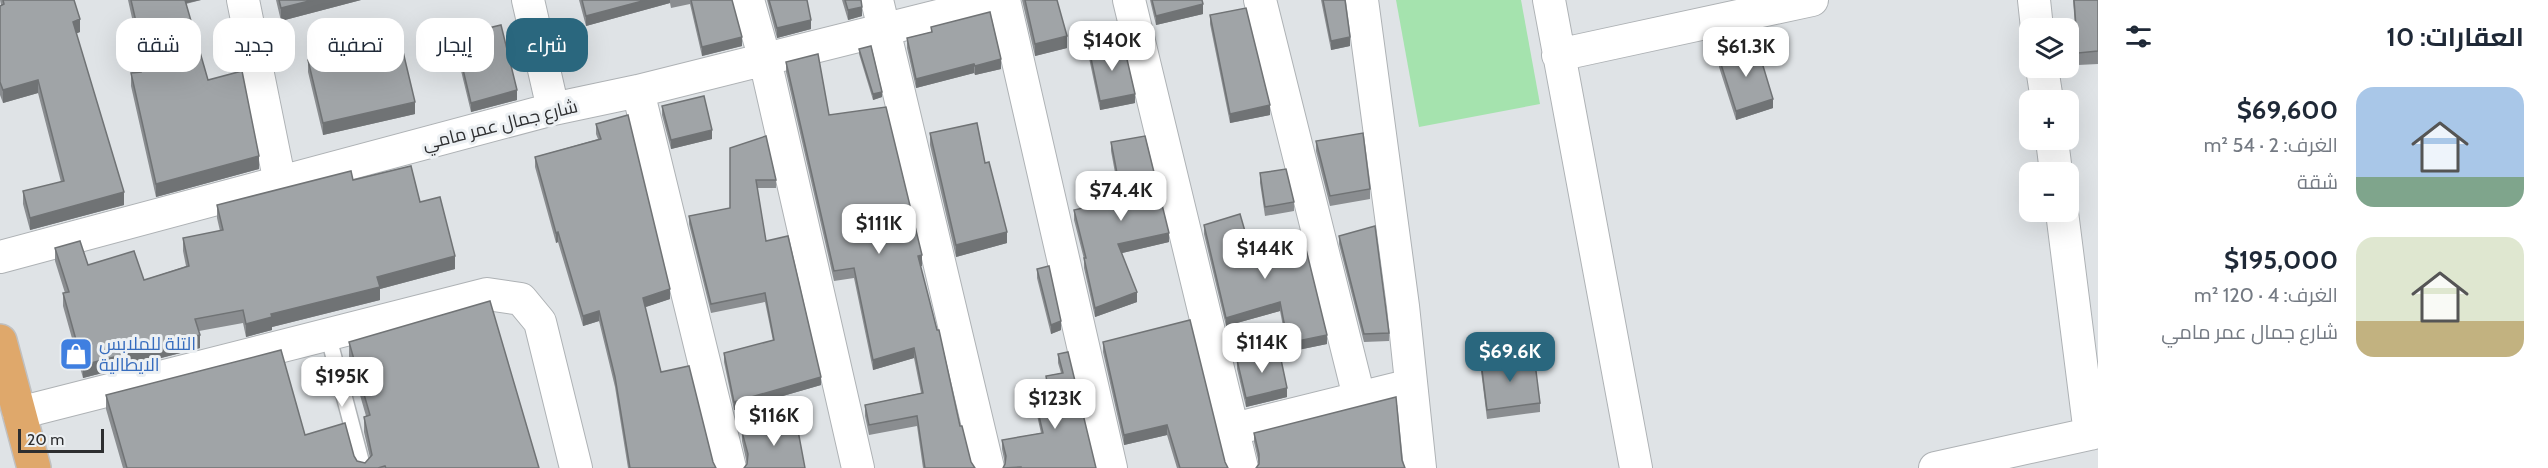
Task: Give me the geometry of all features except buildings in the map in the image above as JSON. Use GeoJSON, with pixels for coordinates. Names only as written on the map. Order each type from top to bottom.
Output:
{"type":"FeatureCollection","features":[{"type":"Feature","properties":{"kind":"highway"},"geometry":{"type":"LineString","coordinates":[[0,342],[34,468]]}},
{"type":"Feature","properties":{"kind":"street"},"geometry":{"type":"LineString","coordinates":[[243,0],[280,183]]}},
{"type":"Feature","properties":{"kind":"street"},"geometry":{"type":"LineString","coordinates":[[528,0],[553,110]]}},
{"type":"Feature","properties":{"kind":"street"},"geometry":{"type":"LineString","coordinates":[[748,0],[765,60],[858,468]]}},
{"type":"Feature","properties":{"kind":"street"},"geometry":{"type":"LineString","coordinates":[[1003,0],[1111,468]]}},
{"type":"Feature","properties":{"kind":"street","name":"شارع جمال عمر مامي"},"geometry":{"type":"LineString","coordinates":[[0,257],[553,110],[765,60],[881,15],[1003,0]]}},
{"type":"Feature","properties":{"kind":"street"},"geometry":{"type":"LineString","coordinates":[[1129,0],[1242,468]]}},
{"type":"Feature","properties":{"kind":"street"},"geometry":{"type":"LineString","coordinates":[[1260,0],[1359,398]]}},
{"type":"Feature","properties":{"kind":"street"},"geometry":{"type":"LineString","coordinates":[[1362,0],[1403,306],[1420,468]]}},
{"type":"Feature","properties":{"kind":"street"},"geometry":{"type":"LineString","coordinates":[[1549,0],[1636,468]]}},
{"type":"Feature","properties":{"kind":"street"},"geometry":{"type":"LineString","coordinates":[[1558,55],[1812,0]]}},
{"type":"Feature","properties":{"kind":"street"},"geometry":{"type":"LineString","coordinates":[[2034,0],[2036,18]]}},
{"type":"Feature","properties":{"kind":"street"},"geometry":{"type":"LineString","coordinates":[[881,15],[988,468]]}},
{"type":"Feature","properties":{"kind":"street"},"geometry":{"type":"LineString","coordinates":[[638,91],[730,468]]}},
{"type":"Feature","properties":{"kind":"street"},"geometry":{"type":"LineString","coordinates":[[1935,468],[2094,433],[2063,222]]}},
{"type":"Feature","properties":{"kind":"street"},"geometry":{"type":"LineString","coordinates":[[19,413],[487,294],[521,299],[540,322],[576,468]]}},
{"type":"Feature","properties":{"kind":"street"},"geometry":{"type":"LineString","coordinates":[[1234,429],[1411,385]]}},
{"type":"Feature","properties":{"kind":"lane"},"geometry":{"type":"LineString","coordinates":[[328,335],[363,468]]}},
{"type":"Feature","properties":{"kind":"green space"},"geometry":{"type":"Polygon","coordinates":[[[1396,0],[1521,0],[1540,104],[1419,127],[1396,0]]]}},
{"type":"Feature","properties":{"kind":"place","name":"التلة للملابس الايطالية"},"geometry":{"type":"Point","coordinates":[76,354]}}]}
